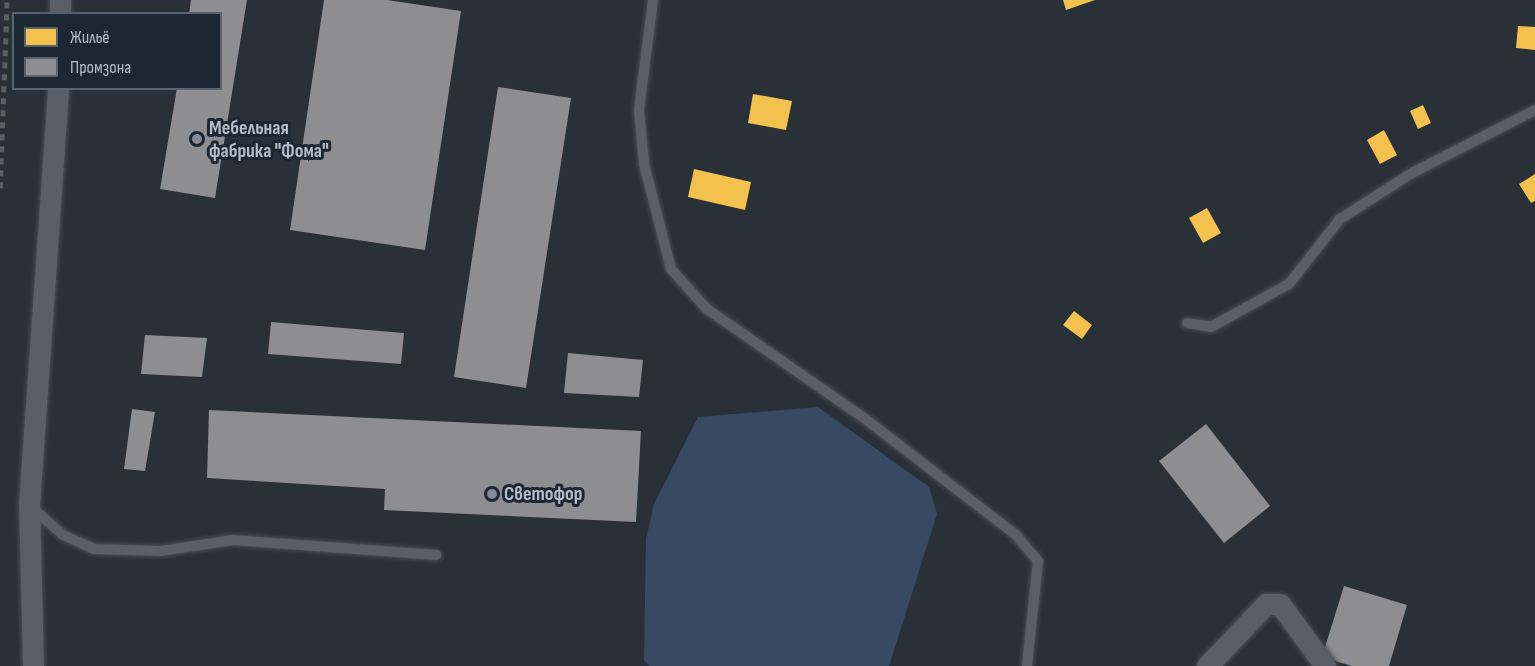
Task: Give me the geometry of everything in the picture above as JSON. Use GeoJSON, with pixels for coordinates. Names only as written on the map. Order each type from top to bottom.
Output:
{"type":"FeatureCollection","features":[{"type":"Feature","properties":{"kind":"street"},"geometry":{"type":"LineString","coordinates":[[33,666],[29,505],[58,90]]}},
{"type":"Feature","properties":{"kind":"street"},"geometry":{"type":"LineString","coordinates":[[1207,666],[1266,604],[1280,604],[1325,666]]}},
{"type":"Feature","properties":{"kind":"lane"},"geometry":{"type":"LineString","coordinates":[[653,0],[639,110],[644,164],[671,269],[707,309],[868,421],[1016,535],[1038,561],[1027,666]]}},
{"type":"Feature","properties":{"kind":"lane"},"geometry":{"type":"LineString","coordinates":[[1186,323],[1211,327],[1289,284],[1340,219],[1412,172],[1535,110]]}},
{"type":"Feature","properties":{"kind":"lane"},"geometry":{"type":"LineString","coordinates":[[29,505],[63,536],[94,549],[161,551],[233,540],[436,555]]}},
{"type":"Feature","properties":{"kind":"water"},"geometry":{"type":"Polygon","coordinates":[[[818,407],[929,487],[937,514],[889,666],[650,666],[644,660],[646,539],[654,504],[698,417],[818,407]]]}},
{"type":"Feature","properties":{"kind":"building: Жильё"},"geometry":{"type":"Polygon","coordinates":[[[1063,0],[1095,0],[1066,10],[1063,0]]]}},
{"type":"Feature","properties":{"kind":"building: Жильё"},"geometry":{"type":"Polygon","coordinates":[[[1518,26],[1535,27],[1535,50],[1516,48],[1518,26]]]}},
{"type":"Feature","properties":{"kind":"building: Жильё"},"geometry":{"type":"Polygon","coordinates":[[[753,94],[792,101],[786,130],[748,123],[753,94]]]}},
{"type":"Feature","properties":{"kind":"building: Жильё"},"geometry":{"type":"Polygon","coordinates":[[[1423,105],[1431,123],[1418,129],[1410,111],[1423,105]]]}},
{"type":"Feature","properties":{"kind":"building: Жильё"},"geometry":{"type":"Polygon","coordinates":[[[1384,130],[1397,155],[1380,164],[1367,140],[1384,130]]]}},
{"type":"Feature","properties":{"kind":"building: Жильё"},"geometry":{"type":"Polygon","coordinates":[[[694,169],[751,182],[745,210],[688,197],[694,169]]]}},
{"type":"Feature","properties":{"kind":"building: Жильё"},"geometry":{"type":"Polygon","coordinates":[[[1535,174],[1535,201],[1531,203],[1519,184],[1535,174]]]}},
{"type":"Feature","properties":{"kind":"building: Жильё"},"geometry":{"type":"Polygon","coordinates":[[[1207,208],[1221,233],[1203,243],[1189,218],[1207,208]]]}},
{"type":"Feature","properties":{"kind":"building: Жильё"},"geometry":{"type":"Polygon","coordinates":[[[1074,311],[1092,325],[1082,339],[1063,325],[1074,311]]]}},
{"type":"Feature","properties":{"kind":"building: Промзона","name":"Мебельная фабрика \"Фома\""},"geometry":{"type":"Polygon","coordinates":[[[191,0],[247,0],[215,198],[160,189],[177,90],[222,90],[222,12],[189,12],[191,0]]]}},
{"type":"Feature","properties":{"kind":"building: Промзона"},"geometry":{"type":"Polygon","coordinates":[[[324,0],[387,0],[461,11],[425,250],[290,230],[324,0]]]}},
{"type":"Feature","properties":{"kind":"building: Промзона"},"geometry":{"type":"Polygon","coordinates":[[[498,87],[571,98],[526,388],[454,377],[498,87]]]}},
{"type":"Feature","properties":{"kind":"building: Промзона"},"geometry":{"type":"Polygon","coordinates":[[[271,322],[404,333],[401,364],[268,354],[271,322]]]}},
{"type":"Feature","properties":{"kind":"building: Промзона"},"geometry":{"type":"Polygon","coordinates":[[[145,335],[207,338],[202,377],[141,374],[145,335]]]}},
{"type":"Feature","properties":{"kind":"building: Промзона"},"geometry":{"type":"Polygon","coordinates":[[[568,353],[643,360],[639,397],[564,393],[568,353]]]}},
{"type":"Feature","properties":{"kind":"building: Промзона"},"geometry":{"type":"Polygon","coordinates":[[[132,409],[155,412],[145,471],[124,469],[132,409]]]}},
{"type":"Feature","properties":{"kind":"building: Промзона"},"geometry":{"type":"Polygon","coordinates":[[[209,410],[641,431],[636,522],[384,510],[385,489],[207,478],[209,410]]]}},
{"type":"Feature","properties":{"kind":"building: Промзона"},"geometry":{"type":"Polygon","coordinates":[[[1206,424],[1270,506],[1224,543],[1159,461],[1206,424]]]}},
{"type":"Feature","properties":{"kind":"building: Промзона"},"geometry":{"type":"Polygon","coordinates":[[[1344,586],[1407,605],[1389,666],[1352,666],[1322,657],[1344,586]]]}},
{"type":"Feature","properties":{"kind":"railway"},"geometry":{"type":"LineString","coordinates":[[0,188],[7,0]]}},
{"type":"Feature","properties":{"kind":"place","name":"Мебельная фабрика \"Фома\""},"geometry":{"type":"Point","coordinates":[197,139]}},
{"type":"Feature","properties":{"kind":"place","name":"Светофор"},"geometry":{"type":"Point","coordinates":[492,494]}}]}
